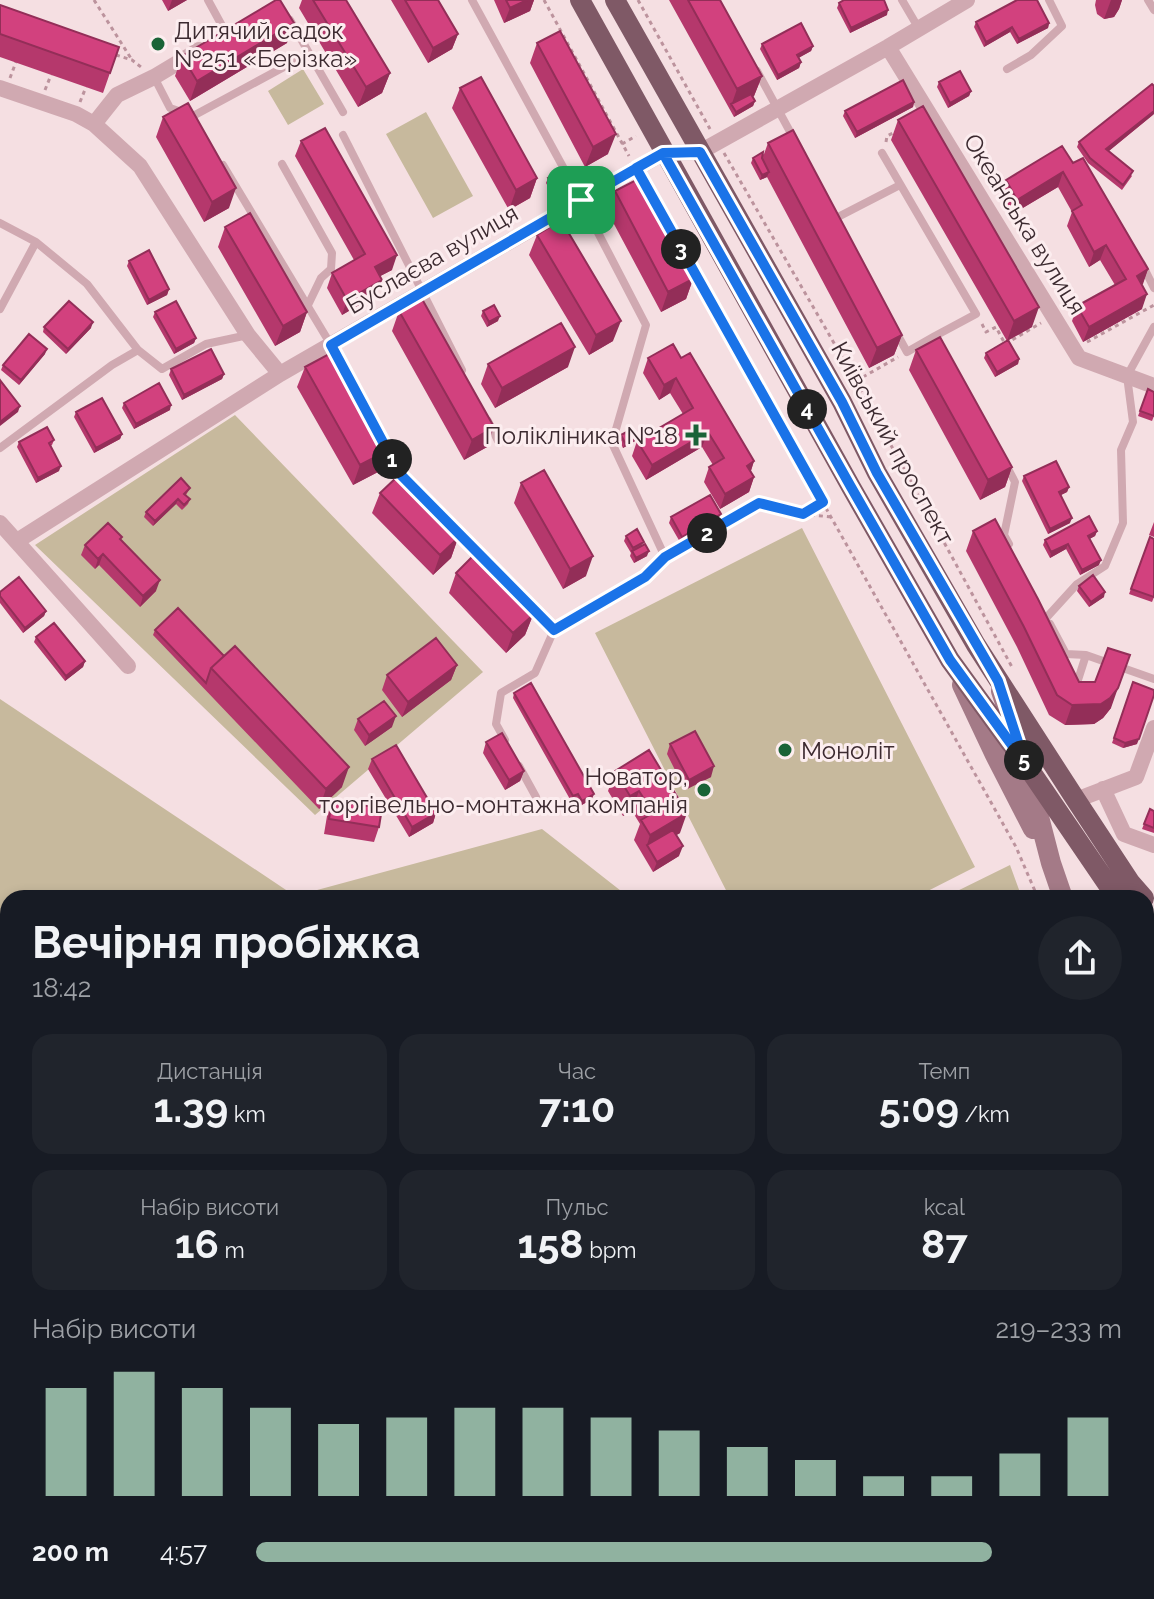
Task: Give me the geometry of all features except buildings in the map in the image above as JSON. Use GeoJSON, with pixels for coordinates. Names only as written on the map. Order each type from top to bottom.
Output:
{"type":"FeatureCollection","features":[{"type":"Feature","properties":{"kind":"main road"},"geometry":{"type":"LineString","coordinates":[[580,0],[663,153],[950,660],[1112,890]]}},
{"type":"Feature","properties":{"kind":"main road","name":"Київський проспект"},"geometry":{"type":"LineString","coordinates":[[615,0],[709,147],[877,473],[976,645],[1008,679],[1076,800],[1137,890]]}},
{"type":"Feature","properties":{"kind":"main road"},"geometry":{"type":"LineString","coordinates":[[950,660],[976,645]]}},
{"type":"Feature","properties":{"kind":"street","name":"Буслаєва вулиця"},"geometry":{"type":"LineString","coordinates":[[17,541],[280,374],[636,168],[663,153],[709,147],[967,0]]}},
{"type":"Feature","properties":{"kind":"street"},"geometry":{"type":"LineString","coordinates":[[94,124],[117,95],[154,77],[233,29]]}},
{"type":"Feature","properties":{"kind":"street","name":"Океанська вулиця"},"geometry":{"type":"LineString","coordinates":[[888,47],[1079,358],[1154,386]]}},
{"type":"Feature","properties":{"kind":"street"},"geometry":{"type":"LineString","coordinates":[[0,88],[76,114],[94,124],[140,166],[248,335],[280,374]]}},
{"type":"Feature","properties":{"kind":"street"},"geometry":{"type":"LineString","coordinates":[[0,523],[128,666]]}},
{"type":"Feature","properties":{"kind":"street"},"geometry":{"type":"LineString","coordinates":[[950,660],[1051,863]]}},
{"type":"Feature","properties":{"kind":"street"},"geometry":{"type":"LineString","coordinates":[[1008,679],[1025,763],[1060,890]]}},
{"type":"Feature","properties":{"kind":"street"},"geometry":{"type":"LineString","coordinates":[[1076,800],[1136,777],[1154,728]]}},
{"type":"Feature","properties":{"kind":"street"},"geometry":{"type":"LineString","coordinates":[[1103,789],[1124,834],[1154,845]]}},
{"type":"Feature","properties":{"kind":"street"},"geometry":{"type":"LineString","coordinates":[[1051,863],[1052,852],[1059,845],[1070,843],[1082,846]]}},
{"type":"Feature","properties":{"kind":"lane"},"geometry":{"type":"LineString","coordinates":[[208,0],[233,29]]}},
{"type":"Feature","properties":{"kind":"lane"},"geometry":{"type":"LineString","coordinates":[[472,0],[646,325],[612,443],[665,557]]}},
{"type":"Feature","properties":{"kind":"lane"},"geometry":{"type":"LineString","coordinates":[[902,0],[920,29]]}},
{"type":"Feature","properties":{"kind":"lane"},"geometry":{"type":"LineString","coordinates":[[1007,69],[1031,55],[1062,26],[1049,0]]}},
{"type":"Feature","properties":{"kind":"lane"},"geometry":{"type":"LineString","coordinates":[[1148,0],[1154,10]]}},
{"type":"Feature","properties":{"kind":"lane"},"geometry":{"type":"LineString","coordinates":[[287,14],[343,112]]}},
{"type":"Feature","properties":{"kind":"lane"},"geometry":{"type":"LineString","coordinates":[[193,116],[308,54]]}},
{"type":"Feature","properties":{"kind":"lane"},"geometry":{"type":"LineString","coordinates":[[756,69],[800,150]]}},
{"type":"Feature","properties":{"kind":"lane"},"geometry":{"type":"LineString","coordinates":[[154,77],[170,108],[193,116],[201,129]]}},
{"type":"Feature","properties":{"kind":"lane"},"geometry":{"type":"LineString","coordinates":[[343,135],[464,374]]}},
{"type":"Feature","properties":{"kind":"lane"},"geometry":{"type":"LineString","coordinates":[[882,153],[976,314],[907,352],[893,325]]}},
{"type":"Feature","properties":{"kind":"lane"},"geometry":{"type":"LineString","coordinates":[[218,157],[331,345],[400,474],[554,630]]}},
{"type":"Feature","properties":{"kind":"lane"},"geometry":{"type":"LineString","coordinates":[[282,164],[332,253],[331,269],[321,278],[308,305]]}},
{"type":"Feature","properties":{"kind":"lane"},"geometry":{"type":"LineString","coordinates":[[836,218],[900,185]]}},
{"type":"Feature","properties":{"kind":"lane"},"geometry":{"type":"LineString","coordinates":[[829,205],[843,232]]}},
{"type":"Feature","properties":{"kind":"lane"},"geometry":{"type":"LineString","coordinates":[[0,223],[36,242],[87,284],[138,350],[162,369],[206,344],[248,335]]}},
{"type":"Feature","properties":{"kind":"lane"},"geometry":{"type":"LineString","coordinates":[[0,309],[36,242]]}},
{"type":"Feature","properties":{"kind":"lane"},"geometry":{"type":"LineString","coordinates":[[1135,251],[1154,288]]}},
{"type":"Feature","properties":{"kind":"lane"},"geometry":{"type":"LineString","coordinates":[[1047,617],[1077,584],[1105,566],[1123,523],[1121,450],[1133,422],[1127,376],[1154,327]]}},
{"type":"Feature","properties":{"kind":"lane"},"geometry":{"type":"LineString","coordinates":[[935,336],[942,350]]}},
{"type":"Feature","properties":{"kind":"lane"},"geometry":{"type":"LineString","coordinates":[[0,448],[112,365],[138,350]]}},
{"type":"Feature","properties":{"kind":"lane"},"geometry":{"type":"LineString","coordinates":[[484,414],[498,441]]}},
{"type":"Feature","properties":{"kind":"lane"},"geometry":{"type":"LineString","coordinates":[[1001,455],[1015,482],[1004,535],[1011,549]]}},
{"type":"Feature","properties":{"kind":"lane"},"geometry":{"type":"LineString","coordinates":[[509,749],[496,724],[501,693],[535,673],[554,630],[645,577],[665,557],[759,503]]}},
{"type":"Feature","properties":{"kind":"lane"},"geometry":{"type":"LineString","coordinates":[[1039,604],[1066,654],[1086,655],[1154,679]]}},
{"type":"Feature","properties":{"kind":"lane"},"geometry":{"type":"LineString","coordinates":[[1077,683],[1086,655]]}},
{"type":"Feature","properties":{"kind":"lane"},"geometry":{"type":"LineString","coordinates":[[516,761],[536,797]]}},
{"type":"Feature","properties":{"kind":"path"},"geometry":{"type":"LineString","coordinates":[[94,0],[132,60]]}},
{"type":"Feature","properties":{"kind":"path"},"geometry":{"type":"LineString","coordinates":[[544,0],[1016,847],[1035,890]]}},
{"type":"Feature","properties":{"kind":"path"},"geometry":{"type":"LineString","coordinates":[[638,0],[709,147],[856,381],[1008,679]]}},
{"type":"Feature","properties":{"kind":"path"},"geometry":{"type":"LineString","coordinates":[[117,55],[132,60],[154,77]]}},
{"type":"Feature","properties":{"kind":"path"},"geometry":{"type":"LineString","coordinates":[[882,153],[887,136],[901,129]]}},
{"type":"Feature","properties":{"kind":"path"},"geometry":{"type":"LineString","coordinates":[[1074,349],[1154,305]]}},
{"type":"Feature","properties":{"kind":"path"},"geometry":{"type":"LineString","coordinates":[[976,314],[986,332],[996,327],[1005,344],[1053,316]]}},
{"type":"Feature","properties":{"kind":"path"},"geometry":{"type":"LineString","coordinates":[[856,381],[897,358]]}},
{"type":"Feature","properties":{"kind":"path"},"geometry":{"type":"LineString","coordinates":[[803,514],[823,502]]}},
{"type":"Feature","properties":{"kind":"path"},"geometry":{"type":"LineString","coordinates":[[759,503],[831,517]]}},
{"type":"Feature","properties":{"kind":"shaded area"},"geometry":{"type":"Polygon","coordinates":[[[303,69],[324,104],[288,125],[268,91],[303,69]]]}},
{"type":"Feature","properties":{"kind":"shaded area"},"geometry":{"type":"Polygon","coordinates":[[[426,112],[473,196],[433,218],[386,134],[426,112]]]}},
{"type":"Feature","properties":{"kind":"shaded area"},"geometry":{"type":"Polygon","coordinates":[[[235,415],[483,672],[315,815],[35,545],[235,415]]]}},
{"type":"Feature","properties":{"kind":"shaded area","name":"Моноліт"},"geometry":{"type":"Polygon","coordinates":[[[802,528],[975,867],[930,890],[726,890],[595,633],[802,528]]]}},
{"type":"Feature","properties":{"kind":"shaded area"},"geometry":{"type":"Polygon","coordinates":[[[0,699],[286,890],[0,890],[0,699]]]}},
{"type":"Feature","properties":{"kind":"shaded area"},"geometry":{"type":"Polygon","coordinates":[[[542,829],[620,890],[317,890],[542,829]]]}},
{"type":"Feature","properties":{"kind":"shaded area"},"geometry":{"type":"Polygon","coordinates":[[[1010,865],[1019,890],[959,890],[1010,865]]]}},
{"type":"Feature","properties":{"kind":"place","name":"Дитячий садок №251 «Берізка»"},"geometry":{"type":"Point","coordinates":[158,44]}},
{"type":"Feature","properties":{"kind":"place","name":"Полікліника №18"},"geometry":{"type":"Point","coordinates":[696,435]}},
{"type":"Feature","properties":{"kind":"place","name":"Моноліт"},"geometry":{"type":"Point","coordinates":[785,750]}},
{"type":"Feature","properties":{"kind":"place","name":"Новатор, торгівельно-монтажна компанія"},"geometry":{"type":"Point","coordinates":[704,790]}},
{"type":"Feature","properties":{"kind":"route"},"geometry":{"type":"LineString","coordinates":[[581,200],[331,345],[400,474],[554,630],[645,577],[665,557],[759,503],[803,514],[823,502],[636,168],[663,153],[950,660],[1025,763],[998,681],[877,473],[842,402],[700,152],[663,153],[636,168],[581,200]]}}]}
